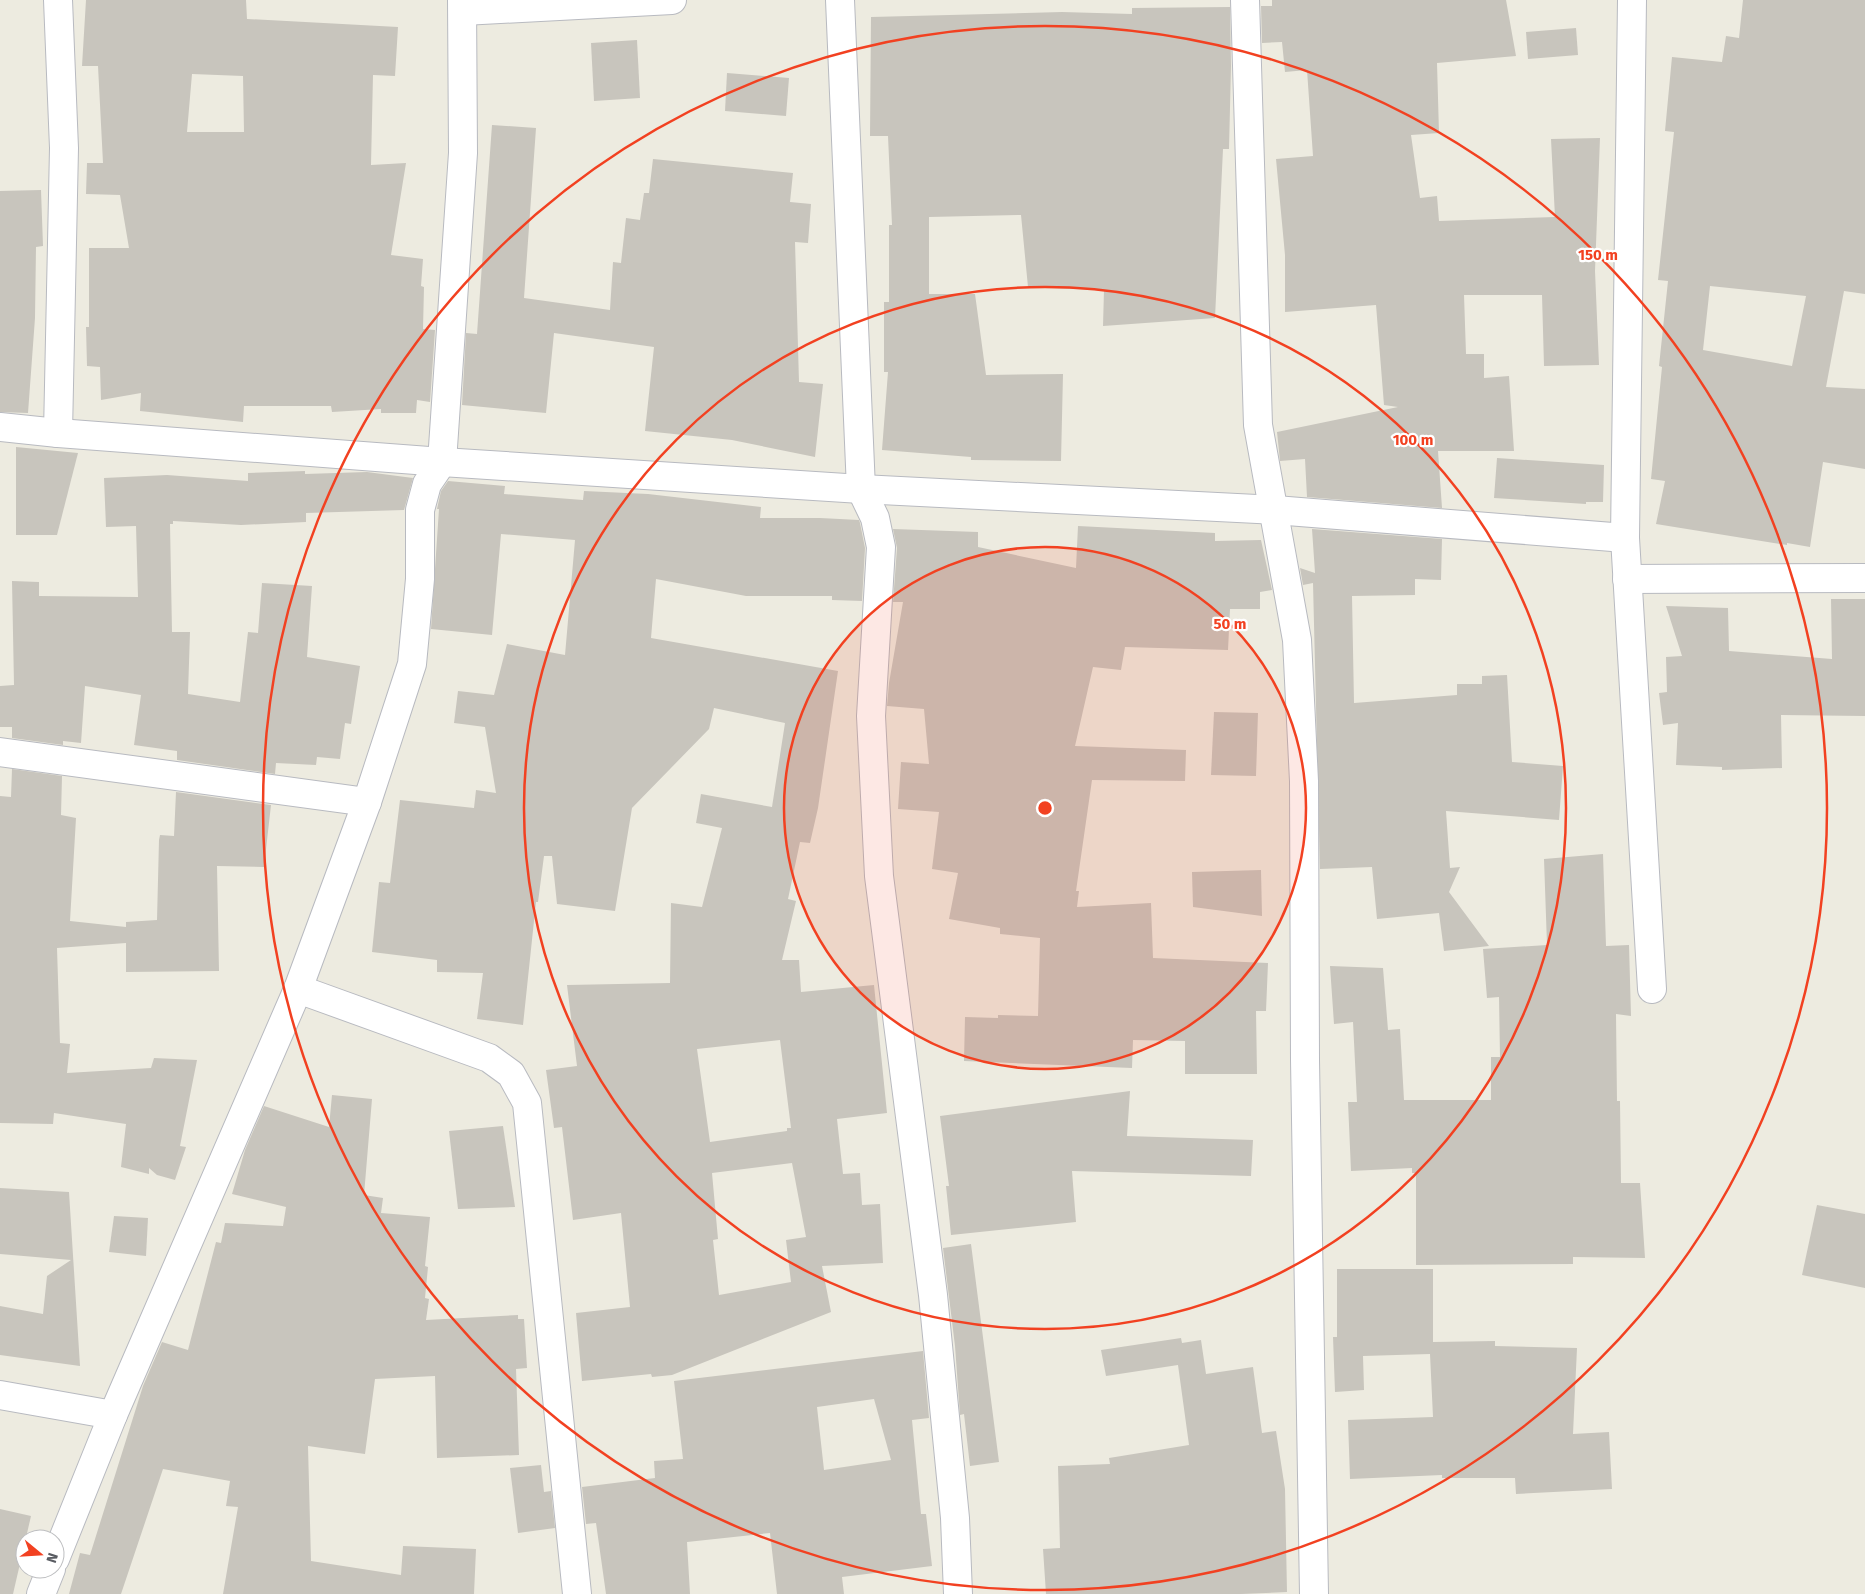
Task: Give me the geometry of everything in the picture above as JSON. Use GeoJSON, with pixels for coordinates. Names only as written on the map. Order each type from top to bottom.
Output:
{"type":"FeatureCollection","features":[{"type":"Feature","properties":{"kind":"street"},"geometry":{"type":"LineString","coordinates":[[58,0],[64,148],[58,433]]}},
{"type":"Feature","properties":{"kind":"street"},"geometry":{"type":"LineString","coordinates":[[65,1534],[113,1415],[298,989],[367,802],[412,664],[420,578],[420,510],[427,484],[442,462],[463,153],[462,5],[672,0]]}},
{"type":"Feature","properties":{"kind":"street"},"geometry":{"type":"LineString","coordinates":[[840,0],[861,489],[875,518],[881,547],[871,716],[879,876],[933,1295],[955,1518],[958,1594]]}},
{"type":"Feature","properties":{"kind":"street"},"geometry":{"type":"LineString","coordinates":[[1245,0],[1258,425],[1275,510],[1297,640],[1304,781],[1305,1060],[1314,1594]]}},
{"type":"Feature","properties":{"kind":"street"},"geometry":{"type":"LineString","coordinates":[[1632,0],[1625,538],[1652,989]]}},
{"type":"Feature","properties":{"kind":"street"},"geometry":{"type":"LineString","coordinates":[[0,427],[442,462],[861,489],[1275,510],[1625,538]]}},
{"type":"Feature","properties":{"kind":"street"},"geometry":{"type":"LineString","coordinates":[[1627,579],[1865,578]]}},
{"type":"Feature","properties":{"kind":"street"},"geometry":{"type":"LineString","coordinates":[[0,752],[367,802]]}},
{"type":"Feature","properties":{"kind":"street"},"geometry":{"type":"LineString","coordinates":[[298,989],[489,1058],[511,1074],[527,1103],[577,1594]]}},
{"type":"Feature","properties":{"kind":"street"},"geometry":{"type":"LineString","coordinates":[[0,1395],[113,1415]]}},
{"type":"Feature","properties":{"kind":"street"},"geometry":{"type":"LineString","coordinates":[[41,1594],[47,1579]]}},
{"type":"Feature","properties":{"kind":"building"},"geometry":{"type":"Polygon","coordinates":[[[86,0],[246,0],[247,19],[398,27],[395,76],[373,75],[371,165],[406,163],[391,255],[423,259],[421,286],[424,287],[423,329],[435,330],[430,402],[417,400],[416,413],[381,413],[381,409],[332,412],[331,406],[244,406],[243,422],[140,411],[141,393],[101,400],[100,367],[87,366],[86,327],[89,327],[89,248],[129,248],[120,195],[86,194],[87,163],[103,163],[98,66],[82,66],[86,0]],[[192,74],[187,132],[244,132],[243,76],[192,74]]]}},
{"type":"Feature","properties":{"kind":"building"},"geometry":{"type":"Polygon","coordinates":[[[1272,0],[1506,0],[1516,56],[1437,63],[1439,133],[1411,135],[1420,198],[1437,196],[1439,221],[1555,217],[1551,139],[1600,138],[1595,271],[1599,365],[1544,366],[1542,295],[1464,295],[1466,354],[1484,354],[1484,378],[1509,376],[1514,451],[1438,451],[1442,508],[1307,497],[1305,459],[1280,461],[1277,432],[1398,407],[1384,405],[1376,305],[1285,312],[1285,255],[1276,159],[1313,156],[1307,70],[1285,72],[1282,42],[1262,43],[1261,6],[1272,6],[1272,0]]]}},
{"type":"Feature","properties":{"kind":"building"},"geometry":{"type":"Polygon","coordinates":[[[1743,0],[1865,0],[1865,294],[1844,291],[1826,387],[1865,389],[1865,469],[1823,462],[1810,547],[1656,524],[1665,481],[1651,479],[1662,367],[1659,366],[1668,281],[1658,280],[1674,132],[1665,131],[1672,57],[1722,62],[1726,36],[1739,38],[1743,0]],[[1710,286],[1703,350],[1792,366],[1806,296],[1710,286]]]}},
{"type":"Feature","properties":{"kind":"building"},"geometry":{"type":"Polygon","coordinates":[[[1230,7],[1229,149],[1223,149],[1215,318],[1103,326],[1104,290],[1028,287],[1021,215],[929,217],[929,294],[975,294],[986,375],[1063,374],[1061,461],[971,460],[971,457],[882,450],[888,372],[884,372],[884,302],[889,302],[889,225],[892,225],[888,136],[870,136],[871,17],[1062,12],[1132,14],[1132,8],[1230,7]]]}},
{"type":"Feature","properties":{"kind":"building"},"geometry":{"type":"Polygon","coordinates":[[[1576,28],[1578,55],[1528,59],[1526,32],[1576,28]]]}},
{"type":"Feature","properties":{"kind":"building"},"geometry":{"type":"Polygon","coordinates":[[[637,40],[640,98],[594,101],[591,43],[637,40]]]}},
{"type":"Feature","properties":{"kind":"building"},"geometry":{"type":"Polygon","coordinates":[[[727,73],[789,78],[786,116],[725,111],[727,73]]]}},
{"type":"Feature","properties":{"kind":"building"},"geometry":{"type":"Polygon","coordinates":[[[492,125],[536,128],[524,298],[610,310],[613,262],[621,263],[626,218],[640,220],[644,193],[649,193],[653,159],[793,173],[790,202],[811,204],[808,243],[795,242],[799,382],[823,384],[815,457],[732,440],[645,431],[654,347],[554,333],[546,413],[462,405],[466,333],[477,334],[492,125]]]}},
{"type":"Feature","properties":{"kind":"building"},"geometry":{"type":"Polygon","coordinates":[[[41,190],[43,246],[36,247],[35,318],[28,413],[0,412],[0,191],[41,190]]]}},
{"type":"Feature","properties":{"kind":"building"},"geometry":{"type":"Polygon","coordinates":[[[16,447],[78,453],[57,535],[16,535],[16,447]]]}},
{"type":"Feature","properties":{"kind":"building"},"geometry":{"type":"Polygon","coordinates":[[[1497,458],[1604,465],[1603,502],[1586,502],[1586,504],[1494,498],[1497,458]]]}},
{"type":"Feature","properties":{"kind":"building"},"geometry":{"type":"Polygon","coordinates":[[[305,471],[305,474],[367,472],[413,478],[404,510],[306,513],[306,522],[241,525],[173,521],[173,524],[170,524],[172,632],[190,632],[188,694],[240,702],[248,632],[258,633],[262,583],[312,586],[307,657],[360,666],[351,724],[345,723],[340,759],[317,757],[316,765],[276,763],[275,774],[177,760],[177,751],[134,745],[141,695],[85,686],[81,743],[63,741],[63,745],[12,738],[12,727],[0,727],[0,686],[14,685],[12,581],[39,582],[39,596],[138,597],[136,526],[106,527],[104,478],[167,475],[248,481],[248,473],[305,471]]]}},
{"type":"Feature","properties":{"kind":"building"},"geometry":{"type":"Polygon","coordinates":[[[448,481],[505,486],[504,494],[583,500],[584,491],[648,494],[761,507],[760,518],[820,518],[859,520],[860,523],[865,548],[862,601],[832,600],[832,596],[746,596],[656,579],[651,638],[838,671],[818,808],[810,843],[800,842],[788,899],[796,901],[782,960],[799,960],[801,992],[874,985],[887,1113],[837,1119],[843,1174],[860,1173],[862,1205],[880,1204],[883,1263],[822,1266],[831,1312],[672,1375],[652,1377],[651,1374],[582,1381],[576,1313],[630,1307],[621,1213],[573,1220],[562,1127],[554,1128],[546,1070],[577,1066],[567,985],[670,983],[671,903],[702,907],[722,828],[696,823],[701,794],[772,807],[785,723],[714,708],[709,729],[632,808],[615,911],[557,904],[552,856],[544,856],[538,902],[536,902],[523,1025],[477,1019],[483,973],[437,972],[437,960],[372,952],[379,882],[390,883],[400,800],[474,808],[476,790],[496,793],[485,727],[454,723],[458,691],[494,695],[507,644],[565,655],[575,540],[501,534],[492,635],[431,629],[439,509],[437,509],[441,491],[448,481]],[[780,1040],[697,1049],[710,1142],[787,1131],[787,1128],[791,1128],[780,1040]],[[792,1163],[712,1173],[718,1239],[713,1240],[719,1295],[791,1282],[786,1240],[806,1237],[792,1163]]]}},
{"type":"Feature","properties":{"kind":"building"},"geometry":{"type":"Polygon","coordinates":[[[1078,526],[1215,533],[1215,541],[1261,540],[1272,590],[1260,592],[1260,609],[1230,609],[1228,650],[1125,647],[1121,670],[1093,667],[1075,746],[1186,750],[1185,781],[1092,780],[1076,891],[1079,891],[1077,907],[1151,903],[1153,958],[1268,963],[1266,1011],[1256,1011],[1257,1074],[1185,1074],[1185,1041],[1133,1040],[1132,1068],[964,1061],[965,1017],[998,1018],[998,1015],[1038,1016],[1040,938],[1000,934],[1000,928],[949,919],[958,873],[932,869],[939,812],[898,809],[901,762],[929,764],[924,709],[887,706],[889,683],[903,602],[893,602],[897,548],[893,529],[978,532],[978,547],[1076,568],[1078,526]]]}},
{"type":"Feature","properties":{"kind":"building"},"geometry":{"type":"Polygon","coordinates":[[[1312,529],[1442,539],[1441,580],[1415,579],[1415,595],[1352,596],[1354,703],[1457,695],[1457,684],[1482,684],[1482,676],[1507,675],[1512,762],[1563,766],[1559,820],[1446,811],[1450,868],[1460,867],[1449,892],[1489,946],[1444,951],[1439,913],[1377,919],[1372,867],[1320,869],[1313,583],[1303,585],[1300,568],[1315,573],[1312,529]]]}},
{"type":"Feature","properties":{"kind":"building"},"geometry":{"type":"Polygon","coordinates":[[[1831,599],[1865,599],[1865,716],[1781,715],[1782,768],[1722,770],[1722,767],[1676,765],[1678,723],[1663,725],[1659,693],[1667,692],[1666,657],[1682,656],[1666,606],[1728,608],[1729,651],[1832,659],[1831,599]]]}},
{"type":"Feature","properties":{"kind":"building"},"geometry":{"type":"Polygon","coordinates":[[[1214,712],[1258,713],[1256,776],[1211,775],[1214,712]]]}},
{"type":"Feature","properties":{"kind":"building"},"geometry":{"type":"Polygon","coordinates":[[[12,769],[62,776],[61,815],[76,818],[70,921],[126,927],[126,922],[157,920],[159,840],[160,835],[174,836],[176,792],[271,805],[264,867],[217,866],[219,971],[126,972],[126,943],[57,948],[60,1043],[70,1044],[67,1073],[151,1068],[154,1058],[197,1060],[180,1146],[186,1147],[175,1180],[157,1175],[149,1168],[149,1174],[121,1167],[126,1124],[54,1113],[53,1124],[0,1123],[0,796],[11,797],[12,769]]]}},
{"type":"Feature","properties":{"kind":"building"},"geometry":{"type":"Polygon","coordinates":[[[1603,854],[1606,946],[1629,945],[1631,1016],[1616,1014],[1617,1101],[1620,1101],[1621,1183],[1640,1183],[1645,1258],[1573,1257],[1573,1264],[1416,1265],[1416,1173],[1412,1173],[1412,1168],[1351,1171],[1348,1102],[1357,1102],[1353,1022],[1334,1024],[1330,966],[1383,968],[1388,1030],[1400,1029],[1404,1100],[1491,1100],[1491,1057],[1500,1057],[1499,997],[1487,998],[1483,949],[1547,945],[1544,859],[1603,854]]]}},
{"type":"Feature","properties":{"kind":"building"},"geometry":{"type":"Polygon","coordinates":[[[1261,870],[1262,916],[1193,907],[1192,872],[1261,870]]]}},
{"type":"Feature","properties":{"kind":"building"},"geometry":{"type":"Polygon","coordinates":[[[1130,1091],[1127,1136],[1253,1140],[1251,1176],[1072,1171],[1076,1222],[951,1235],[946,1186],[949,1186],[940,1116],[1130,1091]]]}},
{"type":"Feature","properties":{"kind":"building"},"geometry":{"type":"Polygon","coordinates":[[[332,1095],[372,1099],[364,1195],[383,1198],[381,1213],[430,1217],[425,1266],[428,1267],[425,1298],[429,1299],[426,1320],[518,1315],[518,1319],[524,1319],[527,1368],[516,1369],[519,1455],[437,1458],[435,1376],[375,1379],[365,1454],[308,1446],[311,1561],[401,1575],[403,1546],[476,1549],[474,1594],[223,1594],[238,1507],[226,1506],[230,1481],[163,1469],[121,1594],[69,1594],[80,1553],[90,1555],[143,1386],[162,1342],[188,1350],[216,1242],[221,1243],[225,1223],[283,1226],[286,1207],[232,1194],[245,1150],[264,1106],[329,1127],[332,1095]]]}},
{"type":"Feature","properties":{"kind":"building"},"geometry":{"type":"Polygon","coordinates":[[[503,1126],[515,1207],[458,1209],[449,1131],[503,1126]]]}},
{"type":"Feature","properties":{"kind":"building"},"geometry":{"type":"Polygon","coordinates":[[[0,1188],[69,1192],[80,1366],[0,1355],[0,1306],[43,1314],[47,1276],[71,1260],[0,1254],[0,1188]]]}},
{"type":"Feature","properties":{"kind":"building"},"geometry":{"type":"Polygon","coordinates":[[[1817,1205],[1865,1214],[1865,1288],[1802,1275],[1817,1205]]]}},
{"type":"Feature","properties":{"kind":"building"},"geometry":{"type":"Polygon","coordinates":[[[114,1216],[148,1218],[146,1256],[109,1252],[114,1216]]]}},
{"type":"Feature","properties":{"kind":"building"},"geometry":{"type":"Polygon","coordinates":[[[971,1244],[999,1462],[970,1466],[964,1414],[960,1415],[955,1346],[943,1248],[971,1244]]]}},
{"type":"Feature","properties":{"kind":"building"},"geometry":{"type":"Polygon","coordinates":[[[1337,1269],[1433,1269],[1433,1342],[1495,1341],[1495,1346],[1577,1348],[1573,1434],[1609,1432],[1612,1489],[1516,1494],[1515,1478],[1442,1478],[1442,1475],[1350,1479],[1348,1420],[1433,1417],[1430,1354],[1363,1356],[1364,1390],[1335,1392],[1333,1337],[1337,1337],[1337,1269]]]}},
{"type":"Feature","properties":{"kind":"building"},"geometry":{"type":"Polygon","coordinates":[[[1181,1338],[1182,1343],[1201,1340],[1206,1374],[1253,1367],[1262,1433],[1276,1431],[1285,1489],[1287,1592],[1241,1594],[1046,1594],[1043,1549],[1060,1548],[1058,1466],[1110,1464],[1109,1458],[1189,1445],[1178,1365],[1106,1376],[1101,1350],[1181,1338]]]}},
{"type":"Feature","properties":{"kind":"building"},"geometry":{"type":"Polygon","coordinates":[[[923,1351],[929,1418],[912,1420],[921,1514],[926,1514],[932,1566],[842,1577],[844,1594],[777,1594],[770,1533],[687,1542],[690,1594],[606,1594],[596,1523],[586,1524],[582,1487],[655,1478],[654,1461],[683,1459],[674,1381],[923,1351]],[[874,1399],[817,1407],[824,1470],[891,1460],[874,1399]]]}},
{"type":"Feature","properties":{"kind":"building"},"geometry":{"type":"Polygon","coordinates":[[[541,1465],[544,1492],[551,1491],[555,1528],[518,1533],[510,1468],[541,1465]]]}},
{"type":"Feature","properties":{"kind":"building"},"geometry":{"type":"Polygon","coordinates":[[[0,1509],[31,1516],[28,1529],[15,1529],[16,1579],[13,1594],[0,1594],[0,1509]]]}}]}
